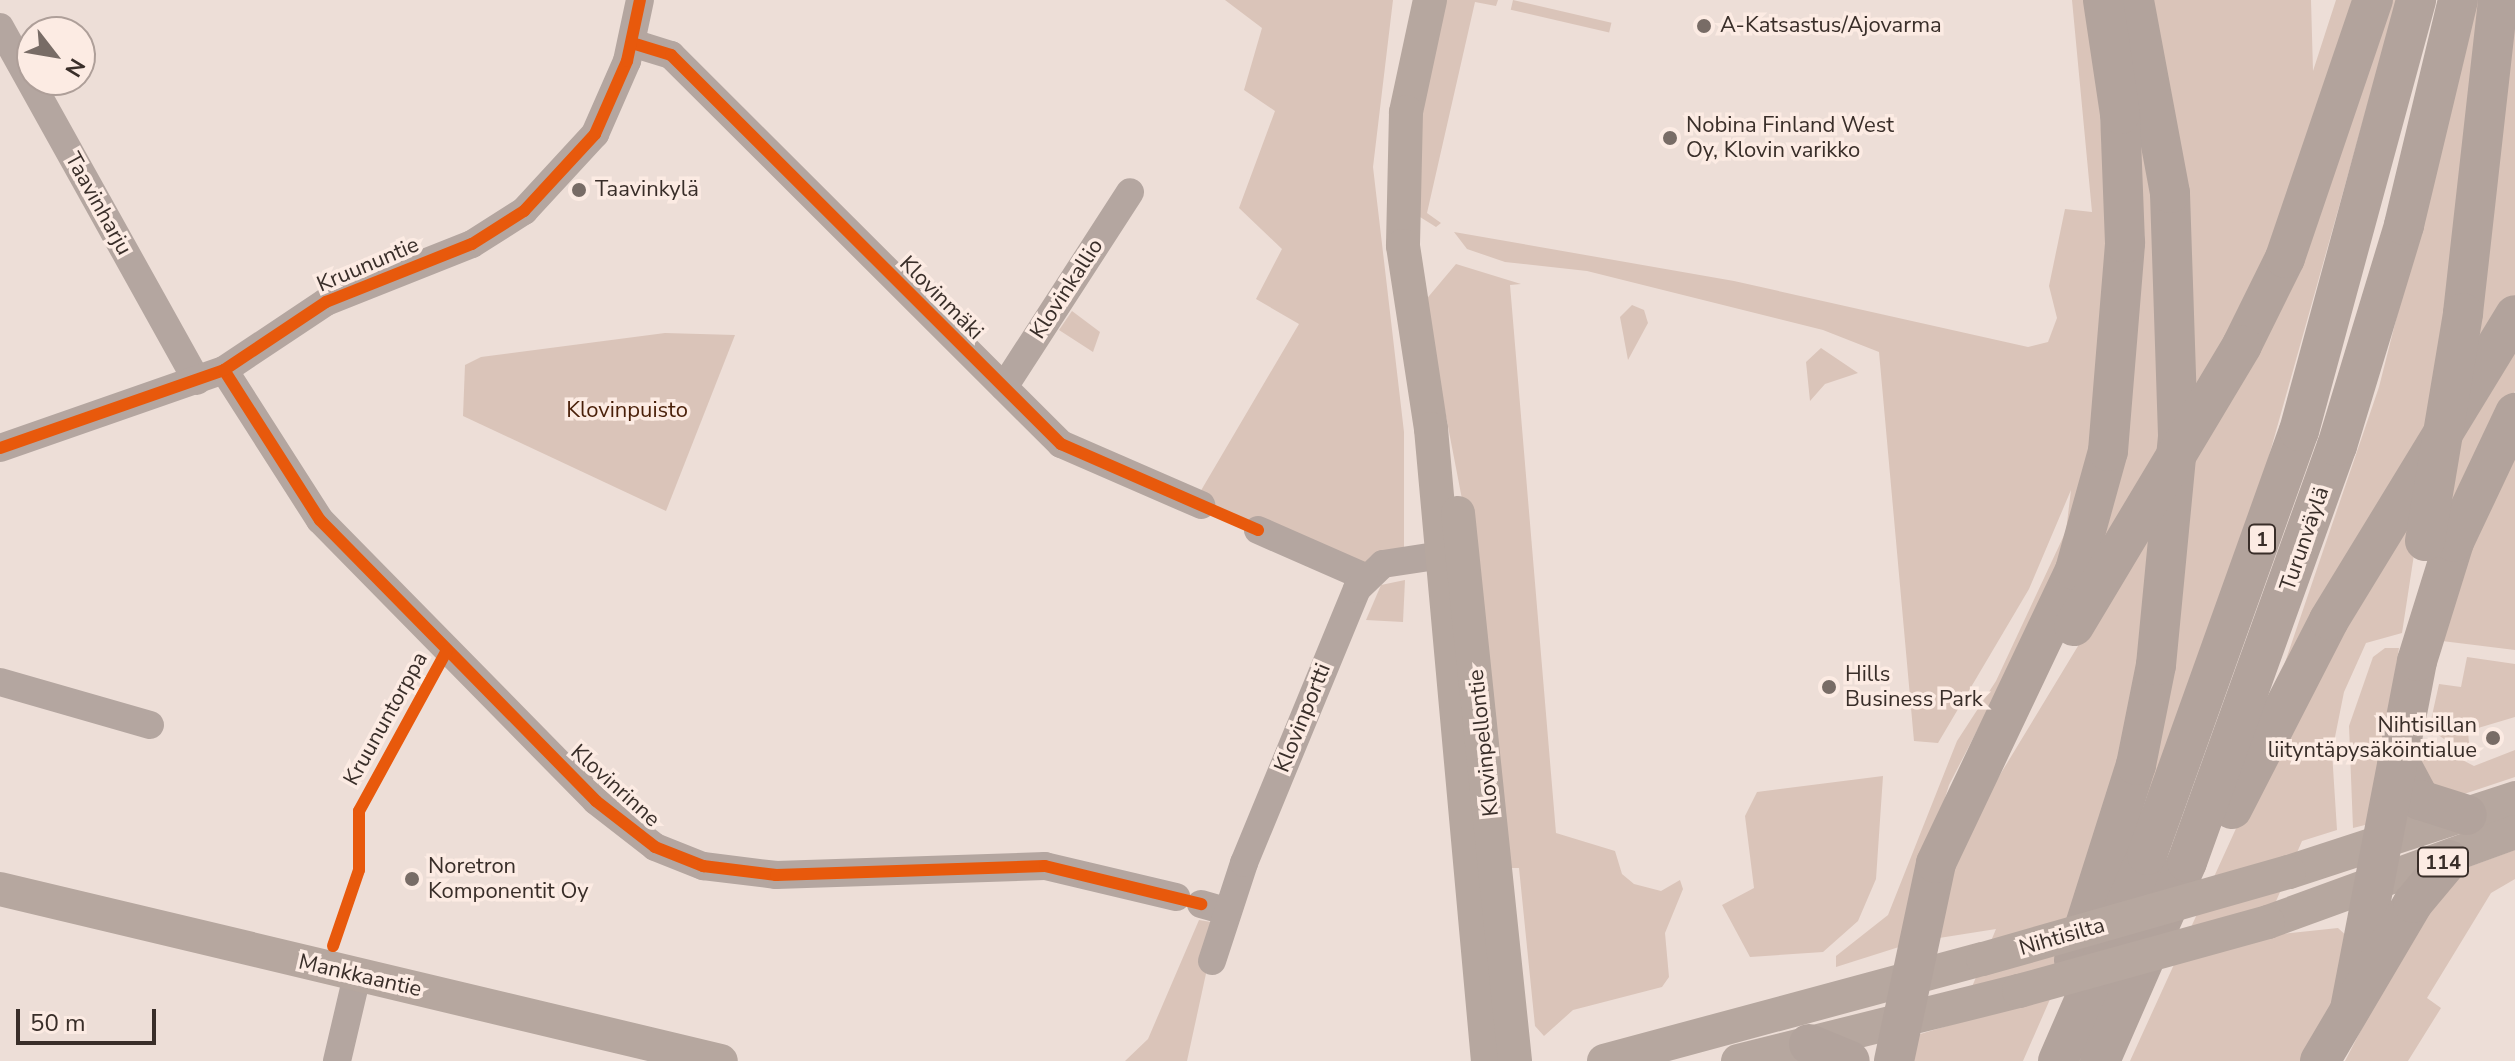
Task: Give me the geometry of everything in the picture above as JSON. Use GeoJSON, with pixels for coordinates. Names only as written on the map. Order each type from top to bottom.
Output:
{"type":"FeatureCollection","features":[{"type":"Feature","properties":{"kind":"highway"},"geometry":{"type":"LineString","coordinates":[[1894,1061],[1906,1023],[1936,863],[2075,570],[2108,451],[2125,243],[2120,114],[2103,0]]}},
{"type":"Feature","properties":{"kind":"highway"},"geometry":{"type":"LineString","coordinates":[[2036,1061],[2113,852],[2136,765],[2170,553],[2178,435],[2170,193],[2134,0]]}},
{"type":"Feature","properties":{"kind":"highway"},"geometry":{"type":"LineString","coordinates":[[1986,758],[2074,626],[2242,345],[2285,258],[2373,0]]}},
{"type":"Feature","properties":{"kind":"highway","name":"Turunväylä"},"geometry":{"type":"LineString","coordinates":[[2058,1061],[2147,855],[2299,431],[2416,0]]}},
{"type":"Feature","properties":{"kind":"highway","name":"Turunväylä"},"geometry":{"type":"LineString","coordinates":[[2100,1061],[2187,862],[2327,474],[2404,225],[2458,0]]}},
{"type":"Feature","properties":{"kind":"highway"},"geometry":{"type":"LineString","coordinates":[[2417,661],[2425,541],[2463,313],[2498,0]]}},
{"type":"Feature","properties":{"kind":"highway"},"geometry":{"type":"LineString","coordinates":[[2109,1061],[2329,620],[2515,315]]}},
{"type":"Feature","properties":{"kind":"highway"},"geometry":{"type":"LineString","coordinates":[[2350,1009],[2417,661],[2454,542],[2515,413]]}},
{"type":"Feature","properties":{"kind":"highway"},"geometry":{"type":"LineString","coordinates":[[2397,757],[2420,800],[2467,815]]}},
{"type":"Feature","properties":{"kind":"highway"},"geometry":{"type":"LineString","coordinates":[[2320,1061],[2426,883],[2449,860]]}},
{"type":"Feature","properties":{"kind":"highway"},"geometry":{"type":"LineString","coordinates":[[1809,1044],[1850,1061]]}},
{"type":"Feature","properties":{"kind":"main road","name":"Klovinpellontie"},"geometry":{"type":"LineString","coordinates":[[1430,0],[1406,112],[1402,189],[1408,298],[1453,553],[1515,1061]]}},
{"type":"Feature","properties":{"kind":"main road","name":"Klovinpellontie"},"geometry":{"type":"LineString","coordinates":[[1453,553],[1488,1061]]}},
{"type":"Feature","properties":{"kind":"main road","name":"Nihtisilta"},"geometry":{"type":"LineString","coordinates":[[1604,1061],[1983,959],[2289,872],[2382,845],[2515,798]]}},
{"type":"Feature","properties":{"kind":"main road","name":"Nihtisilta"},"geometry":{"type":"LineString","coordinates":[[1738,1061],[1906,1023],[2268,922],[2374,888],[2515,832]]}},
{"type":"Feature","properties":{"kind":"main road","name":"Mankkaantie"},"geometry":{"type":"LineString","coordinates":[[0,889],[721,1061]]}},
{"type":"Feature","properties":{"kind":"street","name":"Kruununtie"},"geometry":{"type":"LineString","coordinates":[[0,448],[224,370],[326,302],[472,244],[524,211],[595,134],[632,43],[640,0]]}},
{"type":"Feature","properties":{"kind":"street","name":"Taavinharju"},"geometry":{"type":"LineString","coordinates":[[0,27],[197,381]]}},
{"type":"Feature","properties":{"kind":"street","name":"Klovinmäki"},"geometry":{"type":"LineString","coordinates":[[632,43],[671,55],[1061,444],[1201,505]]}},
{"type":"Feature","properties":{"kind":"street","name":"Klovinkallio"},"geometry":{"type":"LineString","coordinates":[[1004,387],[1130,192]]}},
{"type":"Feature","properties":{"kind":"street","name":"Klovinrinne"},"geometry":{"type":"LineString","coordinates":[[224,370],[320,520],[596,801],[655,847],[703,866],[776,875],[1045,866],[1201,904]]}},
{"type":"Feature","properties":{"kind":"street"},"geometry":{"type":"LineString","coordinates":[[1258,530],[1365,577],[1383,564],[1453,553]]}},
{"type":"Feature","properties":{"kind":"street","name":"Klovinportti"},"geometry":{"type":"LineString","coordinates":[[1212,961],[1201,904],[1365,577]]}},
{"type":"Feature","properties":{"kind":"street"},"geometry":{"type":"LineString","coordinates":[[0,682],[150,725]]}},
{"type":"Feature","properties":{"kind":"street"},"geometry":{"type":"LineString","coordinates":[[337,1061],[357,976]]}},
{"type":"Feature","properties":{"kind":"green space"},"geometry":{"type":"Polygon","coordinates":[[[1225,0],[1393,0],[1373,167],[1404,432],[1404,547],[1354,567],[1196,499],[1299,324],[1256,299],[1282,249],[1239,208],[1275,111],[1244,90],[1262,28],[1225,0]]]}},
{"type":"Feature","properties":{"kind":"green space"},"geometry":{"type":"Polygon","coordinates":[[[1442,0],[1498,0],[1496,6],[1475,2],[1427,213],[1441,223],[1436,227],[1420,217],[1412,176],[1442,0]]]}},
{"type":"Feature","properties":{"kind":"green space"},"geometry":{"type":"Polygon","coordinates":[[[1513,0],[1611,23],[1609,32],[1511,10],[1513,0]]]}},
{"type":"Feature","properties":{"kind":"green space"},"geometry":{"type":"Polygon","coordinates":[[[2072,0],[2094,0],[2111,316],[2076,538],[1949,785],[1899,947],[1836,967],[1836,956],[1888,915],[1957,741],[1996,681],[2066,531],[2071,490],[2029,589],[1938,743],[1914,741],[1879,352],[1823,330],[1587,271],[1505,262],[1467,249],[1454,232],[1734,281],[2028,347],[2048,342],[2057,318],[2049,286],[2065,209],[2092,212],[2072,0]]]}},
{"type":"Feature","properties":{"kind":"green space"},"geometry":{"type":"Polygon","coordinates":[[[2144,0],[2311,0],[2313,71],[2336,0],[2397,0],[2253,513],[2145,810],[2169,639],[2144,0]]]}},
{"type":"Feature","properties":{"kind":"green space"},"geometry":{"type":"Polygon","coordinates":[[[2477,0],[2515,0],[2515,301],[2264,724],[2379,387],[2477,0]]]}},
{"type":"Feature","properties":{"kind":"green space"},"geometry":{"type":"Polygon","coordinates":[[[2141,75],[2169,368],[2135,715],[2051,997],[2023,1061],[1908,1061],[1917,1035],[1957,1023],[1996,929],[1939,938],[1950,879],[1972,821],[2078,646],[2069,604],[2141,75]]]}},
{"type":"Feature","properties":{"kind":"green space"},"geometry":{"type":"Polygon","coordinates":[[[1456,264],[1521,284],[1510,285],[1556,833],[1615,851],[1622,874],[1634,884],[1661,891],[1680,880],[1683,889],[1665,933],[1669,977],[1662,987],[1573,1010],[1544,1036],[1535,1026],[1519,868],[1511,868],[1472,551],[1424,302],[1456,264]]]}},
{"type":"Feature","properties":{"kind":"green space"},"geometry":{"type":"Polygon","coordinates":[[[1632,305],[1644,310],[1648,323],[1628,360],[1620,317],[1632,305]]]}},
{"type":"Feature","properties":{"kind":"green space"},"geometry":{"type":"Polygon","coordinates":[[[1072,311],[1100,332],[1093,352],[1059,330],[1072,311]]]}},
{"type":"Feature","properties":{"kind":"green space","name":"Klovinpuisto"},"geometry":{"type":"Polygon","coordinates":[[[665,333],[735,335],[666,511],[463,416],[465,365],[481,357],[665,333]]]}},
{"type":"Feature","properties":{"kind":"green space"},"geometry":{"type":"Polygon","coordinates":[[[2515,336],[2515,391],[2448,534],[2415,548],[2402,633],[2366,643],[2344,692],[2332,752],[2337,830],[2302,841],[2261,936],[2338,928],[2350,939],[2333,1004],[2302,1061],[2130,1061],[2275,743],[2515,336]]]}},
{"type":"Feature","properties":{"kind":"green space"},"geometry":{"type":"Polygon","coordinates":[[[1821,348],[1858,373],[1825,384],[1810,401],[1806,362],[1821,348]]]}},
{"type":"Feature","properties":{"kind":"green space"},"geometry":{"type":"Polygon","coordinates":[[[2515,438],[2515,650],[2442,641],[2444,605],[2515,438]]]}},
{"type":"Feature","properties":{"kind":"green space"},"geometry":{"type":"Polygon","coordinates":[[[1405,580],[1403,622],[1366,620],[1381,585],[1405,580]]]}},
{"type":"Feature","properties":{"kind":"green space"},"geometry":{"type":"Polygon","coordinates":[[[2385,648],[2399,648],[2374,807],[2369,824],[2353,828],[2349,726],[2373,657],[2385,648]]]}},
{"type":"Feature","properties":{"kind":"green space"},"geometry":{"type":"Polygon","coordinates":[[[2467,657],[2515,664],[2515,717],[2468,731],[2470,756],[2429,729],[2439,684],[2461,687],[2467,657]]]}},
{"type":"Feature","properties":{"kind":"green space"},"geometry":{"type":"Polygon","coordinates":[[[2420,738],[2474,766],[2515,750],[2515,777],[2449,799],[2414,769],[2420,738]]]}},
{"type":"Feature","properties":{"kind":"green space"},"geometry":{"type":"Polygon","coordinates":[[[1883,776],[1876,879],[1858,921],[1823,952],[1750,957],[1722,905],[1754,888],[1745,816],[1757,792],[1883,776]]]}},
{"type":"Feature","properties":{"kind":"green space"},"geometry":{"type":"Polygon","coordinates":[[[2515,850],[2515,879],[2491,893],[2427,998],[2441,1008],[2408,1061],[2345,1061],[2424,909],[2463,869],[2515,850]]]}},
{"type":"Feature","properties":{"kind":"green space"},"geometry":{"type":"Polygon","coordinates":[[[1199,920],[1217,923],[1187,1061],[1125,1061],[1148,1039],[1199,920]]]}},
{"type":"Feature","properties":{"kind":"cycle path"},"geometry":{"type":"LineString","coordinates":[[0,448],[224,370],[326,302],[472,244],[524,211],[595,134],[627,61],[640,0]]}},
{"type":"Feature","properties":{"kind":"cycle path"},"geometry":{"type":"LineString","coordinates":[[632,43],[671,55],[1061,444],[1258,530]]}},
{"type":"Feature","properties":{"kind":"cycle path"},"geometry":{"type":"LineString","coordinates":[[224,370],[320,520],[596,801],[655,847],[703,866],[776,875],[1045,866],[1201,904]]}},
{"type":"Feature","properties":{"kind":"cycle path","name":"Kruununtorppa"},"geometry":{"type":"LineString","coordinates":[[333,946],[359,870],[359,811],[447,650]]}},
{"type":"Feature","properties":{"kind":"place","name":"A-Katsastus/Ajovarma"},"geometry":{"type":"Point","coordinates":[1704,26]}},
{"type":"Feature","properties":{"kind":"place","name":"Nobina Finland West Oy, Klovin varikko"},"geometry":{"type":"Point","coordinates":[1670,138]}},
{"type":"Feature","properties":{"kind":"place","name":"Taavinkylä"},"geometry":{"type":"Point","coordinates":[579,190]}},
{"type":"Feature","properties":{"kind":"place","name":"Hills Business Park"},"geometry":{"type":"Point","coordinates":[1829,687]}},
{"type":"Feature","properties":{"kind":"place","name":"Nihtisillan liityntäpysäköintialue"},"geometry":{"type":"Point","coordinates":[2493,738]}},
{"type":"Feature","properties":{"kind":"place","name":"Noretron Komponentit Oy"},"geometry":{"type":"Point","coordinates":[412,879]}}]}
